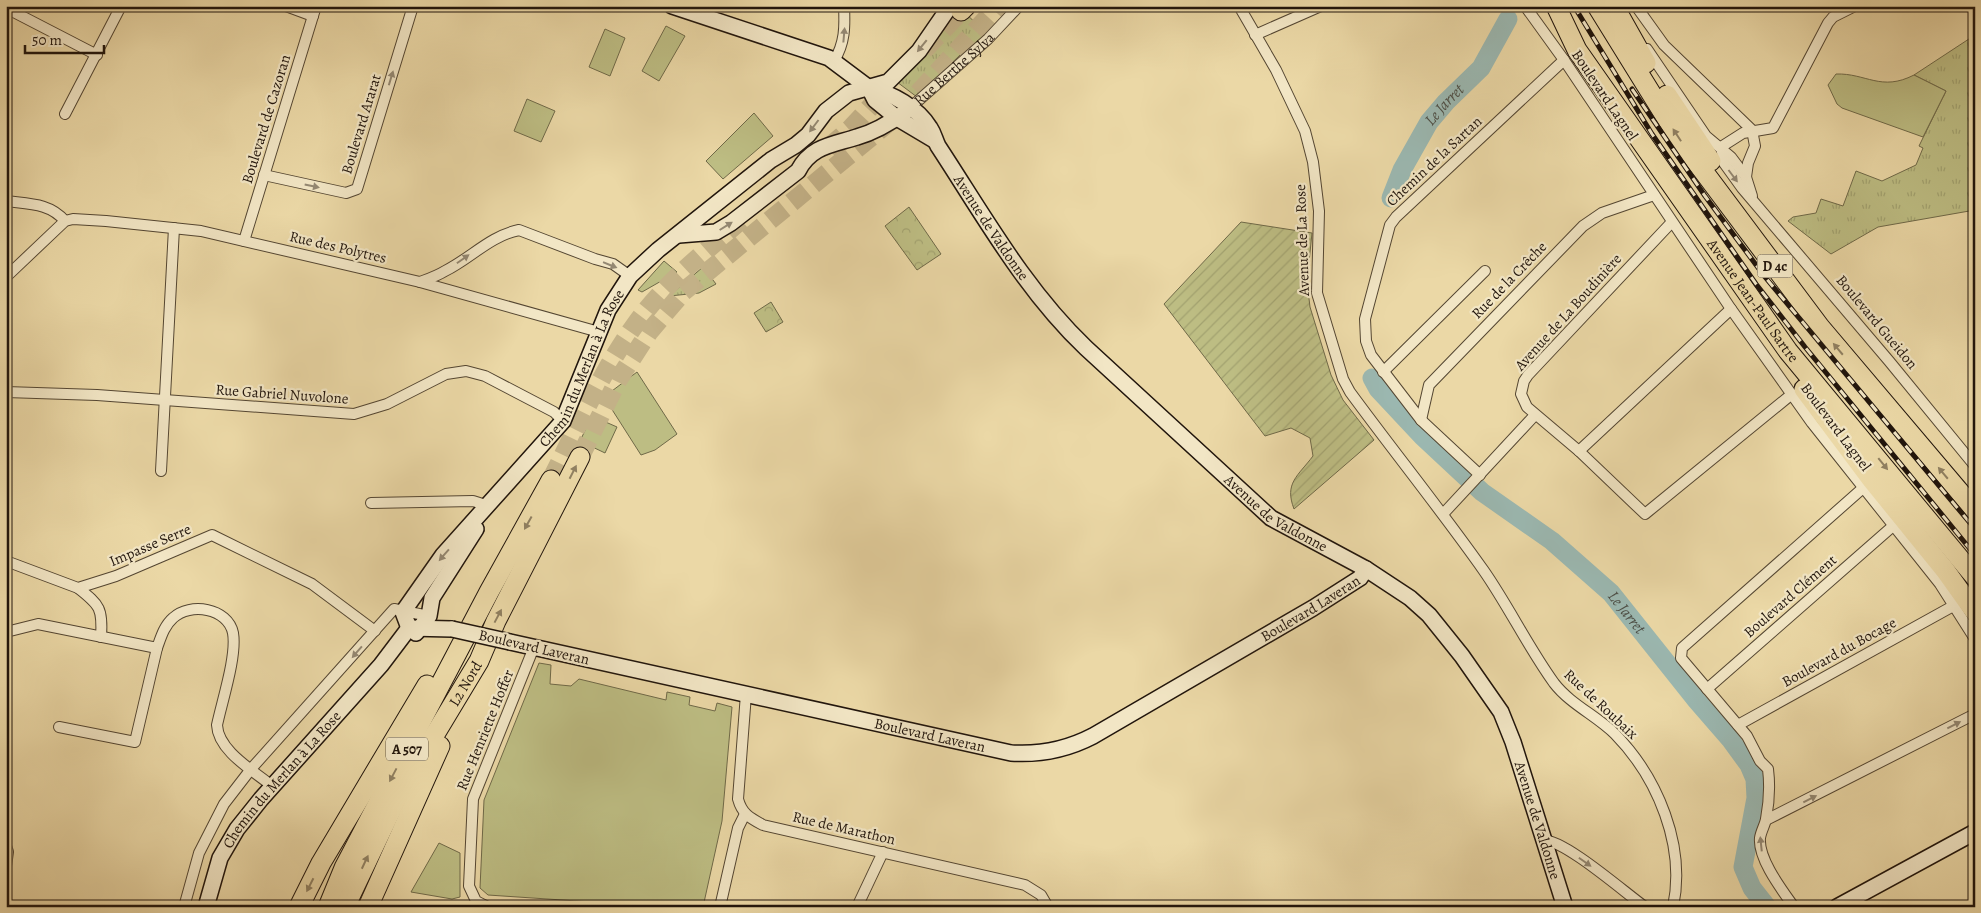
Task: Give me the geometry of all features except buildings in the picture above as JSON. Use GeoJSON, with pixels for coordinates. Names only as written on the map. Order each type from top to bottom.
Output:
{"type":"FeatureCollection","features":[{"type":"Feature","properties":{"kind":"highway"},"geometry":{"type":"LineString","coordinates":[[1544,6],[1570,55]]}},
{"type":"Feature","properties":{"kind":"highway","name":"Avenue Jean-Paul Sartre"},"geometry":{"type":"LineString","coordinates":[[1556,6],[1570,55],[1633,132],[1788,352],[1975,577]]}},
{"type":"Feature","properties":{"kind":"highway","name":"D 4c"},"geometry":{"type":"LineString","coordinates":[[1597,6],[1680,140],[1820,327],[1975,510]]}},
{"type":"Feature","properties":{"kind":"highway"},"geometry":{"type":"LineString","coordinates":[[1614,6],[1653,74],[1820,327]]}},
{"type":"Feature","properties":{"kind":"highway"},"geometry":{"type":"LineString","coordinates":[[1633,132],[1782,359],[1872,480],[1945,570],[1975,612]]}},
{"type":"Feature","properties":{"kind":"highway","name":"L2 Nord"},"geometry":{"type":"LineString","coordinates":[[345,907],[365,860],[399,794],[479,661],[496,621],[580,457]]}},
{"type":"Feature","properties":{"kind":"highway","name":"L2 Nord"},"geometry":{"type":"LineString","coordinates":[[328,907],[344,868],[489,592],[551,480]]}},
{"type":"Feature","properties":{"kind":"highway"},"geometry":{"type":"LineString","coordinates":[[299,907],[321,862],[437,668],[489,592]]}},
{"type":"Feature","properties":{"kind":"highway"},"geometry":{"type":"LineString","coordinates":[[368,907],[459,700],[479,661]]}},
{"type":"Feature","properties":{"kind":"street"},"geometry":{"type":"LineString","coordinates":[[65,114],[121,6]]}},
{"type":"Feature","properties":{"kind":"street"},"geometry":{"type":"LineString","coordinates":[[286,6],[315,11]]}},
{"type":"Feature","properties":{"kind":"street","name":"Boulevard Ararat"},"geometry":{"type":"LineString","coordinates":[[264,175],[346,193],[356,189],[413,6]]}},
{"type":"Feature","properties":{"kind":"street"},"geometry":{"type":"LineString","coordinates":[[672,6],[834,61],[870,88],[888,82],[960,7]]}},
{"type":"Feature","properties":{"kind":"street"},"geometry":{"type":"LineString","coordinates":[[834,61],[841,50],[845,38],[844,6]]}},
{"type":"Feature","properties":{"kind":"street","name":"Rue Berthe Sylva"},"geometry":{"type":"LineString","coordinates":[[910,108],[988,38],[1018,6]]}},
{"type":"Feature","properties":{"kind":"street","name":"Avenue de La Rose"},"geometry":{"type":"LineString","coordinates":[[1239,6],[1297,111],[1311,154],[1319,211],[1317,293],[1343,379],[1367,416],[1443,514]]}},
{"type":"Feature","properties":{"kind":"street"},"geometry":{"type":"LineString","coordinates":[[1256,35],[1321,6]]}},
{"type":"Feature","properties":{"kind":"street","name":"Boulevard Lagnel"},"geometry":{"type":"LineString","coordinates":[[1525,6],[1570,55],[1671,223],[1792,394],[1955,605],[1975,639]]}},
{"type":"Feature","properties":{"kind":"street","name":"Boulevard Gueidon"},"geometry":{"type":"LineString","coordinates":[[1618,6],[1706,136],[1721,147],[1746,177],[1753,200]]}},
{"type":"Feature","properties":{"kind":"street"},"geometry":{"type":"LineString","coordinates":[[1636,6],[1664,45],[1752,130],[1755,146],[1748,163],[1746,177]]}},
{"type":"Feature","properties":{"kind":"street"},"geometry":{"type":"LineString","coordinates":[[1721,147],[1726,142],[1752,130],[1773,128],[1828,23],[1833,17],[1855,6]]}},
{"type":"Feature","properties":{"kind":"street"},"geometry":{"type":"LineString","coordinates":[[6,8],[97,55]]}},
{"type":"Feature","properties":{"kind":"street","name":"Boulevard de Cazoran"},"geometry":{"type":"LineString","coordinates":[[244,241],[315,11]]}},
{"type":"Feature","properties":{"kind":"street","name":"Chemin de la Sartan"},"geometry":{"type":"LineString","coordinates":[[1477,478],[1421,420],[1382,372],[1371,355],[1366,341],[1365,319],[1390,225],[1396,217],[1570,55]]}},
{"type":"Feature","properties":{"kind":"street","name":"Avenue de Valdonne"},"geometry":{"type":"LineString","coordinates":[[870,88],[888,92],[910,108],[930,128],[934,140],[1028,282],[1062,325],[1271,518],[1366,569],[1410,598],[1429,615],[1462,656],[1501,712],[1513,742],[1565,907]]}},
{"type":"Feature","properties":{"kind":"street","name":"Avenue de Valdonne"},"geometry":{"type":"LineString","coordinates":[[870,88],[875,100],[897,118],[934,140]]}},
{"type":"Feature","properties":{"kind":"street","name":"Chemin du Merlan à La Rose"},"geometry":{"type":"LineString","coordinates":[[404,612],[443,555],[489,506],[563,421],[599,332],[615,298],[630,276],[658,250],[771,160],[802,140],[826,111],[849,93],[870,88]]}},
{"type":"Feature","properties":{"kind":"street"},"geometry":{"type":"LineString","coordinates":[[679,235],[716,232],[731,223],[798,171],[804,160],[824,145],[857,137],[890,124],[910,108]]}},
{"type":"Feature","properties":{"kind":"street","name":"Boulevard Gueidon"},"geometry":{"type":"LineString","coordinates":[[1721,147],[1724,163],[1753,200],[1890,360],[1975,466]]}},
{"type":"Feature","properties":{"kind":"street","name":"Rue de la Crêche"},"geometry":{"type":"LineString","coordinates":[[1421,420],[1429,385],[1583,226],[1602,213],[1654,195]]}},
{"type":"Feature","properties":{"kind":"street"},"geometry":{"type":"LineString","coordinates":[[6,201],[48,207],[57,212],[65,221],[6,276]]}},
{"type":"Feature","properties":{"kind":"street","name":"Rue des Polytres"},"geometry":{"type":"LineString","coordinates":[[65,221],[73,219],[106,221],[201,230],[420,282],[599,332]]}},
{"type":"Feature","properties":{"kind":"street","name":"Avenue de La Boudinière"},"geometry":{"type":"LineString","coordinates":[[1535,414],[1523,402],[1521,394],[1528,375],[1671,223]]}},
{"type":"Feature","properties":{"kind":"street"},"geometry":{"type":"LineString","coordinates":[[161,471],[174,228]]}},
{"type":"Feature","properties":{"kind":"street"},"geometry":{"type":"LineString","coordinates":[[420,282],[446,271],[488,242],[507,232],[519,230],[594,259],[613,264],[630,276]]}},
{"type":"Feature","properties":{"kind":"street"},"geometry":{"type":"LineString","coordinates":[[1382,372],[1485,271]]}},
{"type":"Feature","properties":{"kind":"street"},"geometry":{"type":"LineString","coordinates":[[1579,452],[1731,309]]}},
{"type":"Feature","properties":{"kind":"street","name":"Rue Gabriel Nuvolone"},"geometry":{"type":"LineString","coordinates":[[6,392],[97,395],[354,414],[387,404],[446,374],[466,371],[493,381],[554,412],[563,421]]}},
{"type":"Feature","properties":{"kind":"street"},"geometry":{"type":"LineString","coordinates":[[1443,514],[1535,414],[1646,514],[1792,394]]}},
{"type":"Feature","properties":{"kind":"street"},"geometry":{"type":"LineString","coordinates":[[1794,907],[1782,890],[1761,849],[1760,837],[1766,820],[1768,769],[1738,724],[1682,658],[1682,648],[1863,488]]}},
{"type":"Feature","properties":{"kind":"street"},"geometry":{"type":"LineString","coordinates":[[370,503],[473,501],[489,506]]}},
{"type":"Feature","properties":{"kind":"street","name":"Chemin du Merlan à La Rose"},"geometry":{"type":"LineString","coordinates":[[206,907],[220,858],[237,829],[272,786],[420,624],[432,598],[489,506]]}},
{"type":"Feature","properties":{"kind":"street","name":"Rue de Roubaix"},"geometry":{"type":"LineString","coordinates":[[1443,514],[1485,573],[1555,684],[1614,734],[1634,756],[1670,827],[1676,853],[1673,907]]}},
{"type":"Feature","properties":{"kind":"street","name":"Boulevard Clément"},"geometry":{"type":"LineString","coordinates":[[1707,689],[1893,526]]}},
{"type":"Feature","properties":{"kind":"street","name":"Impasse Serre"},"geometry":{"type":"LineString","coordinates":[[78,588],[116,576],[212,535],[312,584],[375,631]]}},
{"type":"Feature","properties":{"kind":"street"},"geometry":{"type":"LineString","coordinates":[[6,561],[78,588],[93,600],[100,609],[102,637]]}},
{"type":"Feature","properties":{"kind":"street","name":"Boulevard Laveran"},"geometry":{"type":"LineString","coordinates":[[420,624],[452,629],[1012,753],[1037,753],[1079,743],[1229,658],[1360,578],[1366,569]]}},
{"type":"Feature","properties":{"kind":"street","name":"Boulevard du Bocage"},"geometry":{"type":"LineString","coordinates":[[1738,724],[1955,605]]}},
{"type":"Feature","properties":{"kind":"street"},"geometry":{"type":"LineString","coordinates":[[59,726],[135,742],[164,628],[184,610],[198,608],[212,611],[224,618],[233,632],[232,653],[217,733],[225,746],[272,786]]}},
{"type":"Feature","properties":{"kind":"street"},"geometry":{"type":"LineString","coordinates":[[184,907],[198,853],[224,804],[251,769],[394,609],[404,612],[420,624]]}},
{"type":"Feature","properties":{"kind":"street"},"geometry":{"type":"LineString","coordinates":[[404,612],[420,624]]}},
{"type":"Feature","properties":{"kind":"street"},"geometry":{"type":"LineString","coordinates":[[6,632],[38,624],[158,648]]}},
{"type":"Feature","properties":{"kind":"street","name":"Rue Henriette Hoffer"},"geometry":{"type":"LineString","coordinates":[[488,907],[476,901],[469,886],[473,798],[534,647]]}},
{"type":"Feature","properties":{"kind":"street"},"geometry":{"type":"LineString","coordinates":[[720,907],[738,828],[745,814],[738,799],[746,694]]}},
{"type":"Feature","properties":{"kind":"street"},"geometry":{"type":"LineString","coordinates":[[1766,820],[1975,714]]}},
{"type":"Feature","properties":{"kind":"street","name":"Rue de Marathon"},"geometry":{"type":"LineString","coordinates":[[745,814],[763,825],[1025,885],[1041,895],[1048,907]]}},
{"type":"Feature","properties":{"kind":"street"},"geometry":{"type":"LineString","coordinates":[[1838,907],[1975,832]]}},
{"type":"Feature","properties":{"kind":"street"},"geometry":{"type":"LineString","coordinates":[[1543,840],[1550,840],[1583,860],[1645,907]]}},
{"type":"Feature","properties":{"kind":"street"},"geometry":{"type":"LineString","coordinates":[[6,846],[8,852],[6,866]]}},
{"type":"Feature","properties":{"kind":"street"},"geometry":{"type":"LineString","coordinates":[[857,907],[883,852]]}},
{"type":"Feature","properties":{"kind":"green space"},"geometry":{"type":"Polygon","coordinates":[[[958,6],[987,34],[961,54],[917,97],[897,82],[958,6]]]}},
{"type":"Feature","properties":{"kind":"green space"},"geometry":{"type":"Polygon","coordinates":[[[666,26],[685,36],[659,81],[642,71],[666,26]]]}},
{"type":"Feature","properties":{"kind":"green space"},"geometry":{"type":"Polygon","coordinates":[[[605,29],[625,38],[610,76],[589,67],[605,29]]]}},
{"type":"Feature","properties":{"kind":"green space"},"geometry":{"type":"Polygon","coordinates":[[[1975,35],[1975,210],[1878,227],[1831,254],[1788,221],[1793,217],[1816,213],[1821,199],[1843,206],[1856,171],[1882,181],[1916,165],[1923,148],[1919,146],[1946,91],[1914,75],[1975,35]]]}},
{"type":"Feature","properties":{"kind":"green space"},"geometry":{"type":"Polygon","coordinates":[[[1836,74],[1847,74],[1883,82],[1902,80],[1914,75],[1946,91],[1923,137],[1842,108],[1837,104],[1828,85],[1836,74]]]}},
{"type":"Feature","properties":{"kind":"green space"},"geometry":{"type":"Polygon","coordinates":[[[527,99],[555,111],[541,142],[514,131],[527,99]]]}},
{"type":"Feature","properties":{"kind":"green space"},"geometry":{"type":"Polygon","coordinates":[[[754,113],[773,136],[723,179],[706,161],[754,113]]]}},
{"type":"Feature","properties":{"kind":"green space"},"geometry":{"type":"Polygon","coordinates":[[[909,207],[941,254],[917,270],[885,226],[909,207]]]}},
{"type":"Feature","properties":{"kind":"green space"},"geometry":{"type":"Polygon","coordinates":[[[1241,222],[1312,233],[1307,282],[1310,307],[1331,375],[1343,400],[1374,440],[1294,509],[1291,500],[1292,486],[1294,480],[1313,456],[1310,438],[1291,428],[1265,436],[1164,304],[1241,222]]]}},
{"type":"Feature","properties":{"kind":"green space"},"geometry":{"type":"Polygon","coordinates":[[[664,261],[677,272],[642,292],[638,290],[664,261]]]}},
{"type":"Feature","properties":{"kind":"green space"},"geometry":{"type":"Polygon","coordinates":[[[703,267],[716,284],[699,293],[669,296],[703,267]]]}},
{"type":"Feature","properties":{"kind":"green space"},"geometry":{"type":"Polygon","coordinates":[[[771,302],[783,322],[766,332],[754,313],[771,302]]]}},
{"type":"Feature","properties":{"kind":"green space"},"geometry":{"type":"Polygon","coordinates":[[[637,372],[677,434],[655,450],[641,455],[604,397],[637,372]]]}},
{"type":"Feature","properties":{"kind":"green space"},"geometry":{"type":"Polygon","coordinates":[[[592,416],[617,427],[605,453],[580,441],[592,416]]]}},
{"type":"Feature","properties":{"kind":"green space"},"geometry":{"type":"Polygon","coordinates":[[[539,663],[551,665],[550,684],[571,686],[579,679],[666,700],[667,692],[690,697],[689,705],[715,711],[717,703],[732,707],[722,821],[703,907],[666,907],[488,895],[480,888],[484,800],[539,663]]]}},
{"type":"Feature","properties":{"kind":"green space"},"geometry":{"type":"Polygon","coordinates":[[[439,843],[460,853],[460,897],[452,899],[411,892],[439,843]]]}},
{"type":"Feature","properties":{"kind":"waterway","name":"Le Jarret"},"geometry":{"type":"LineString","coordinates":[[1391,198],[1402,170],[1429,122],[1446,102],[1481,68],[1508,19]]}},
{"type":"Feature","properties":{"kind":"waterway","name":"Le Jarret"},"geometry":{"type":"LineString","coordinates":[[1372,378],[1378,389],[1422,436],[1482,492],[1552,541],[1611,593],[1697,701],[1730,739],[1749,765],[1755,779],[1756,798],[1743,867],[1752,888],[1767,907]]}},
{"type":"Feature","properties":{"kind":"tunnel"},"geometry":{"type":"LineString","coordinates":[[580,457],[618,380],[649,332],[683,292],[900,113],[998,6]]}},
{"type":"Feature","properties":{"kind":"tunnel"},"geometry":{"type":"LineString","coordinates":[[924,50],[961,11]]}},
{"type":"Feature","properties":{"kind":"tunnel"},"geometry":{"type":"LineString","coordinates":[[828,148],[850,129],[888,88]]}},
{"type":"Feature","properties":{"kind":"tunnel"},"geometry":{"type":"LineString","coordinates":[[551,480],[600,381],[635,325],[672,282],[741,220]]}},
{"type":"Feature","properties":{"kind":"railway"},"geometry":{"type":"LineString","coordinates":[[1574,6],[1652,134],[1756,284],[1975,555]]}},
{"type":"Feature","properties":{"kind":"railway"},"geometry":{"type":"LineString","coordinates":[[1632,89],[1705,196],[1765,277],[1975,529]]}}]}
